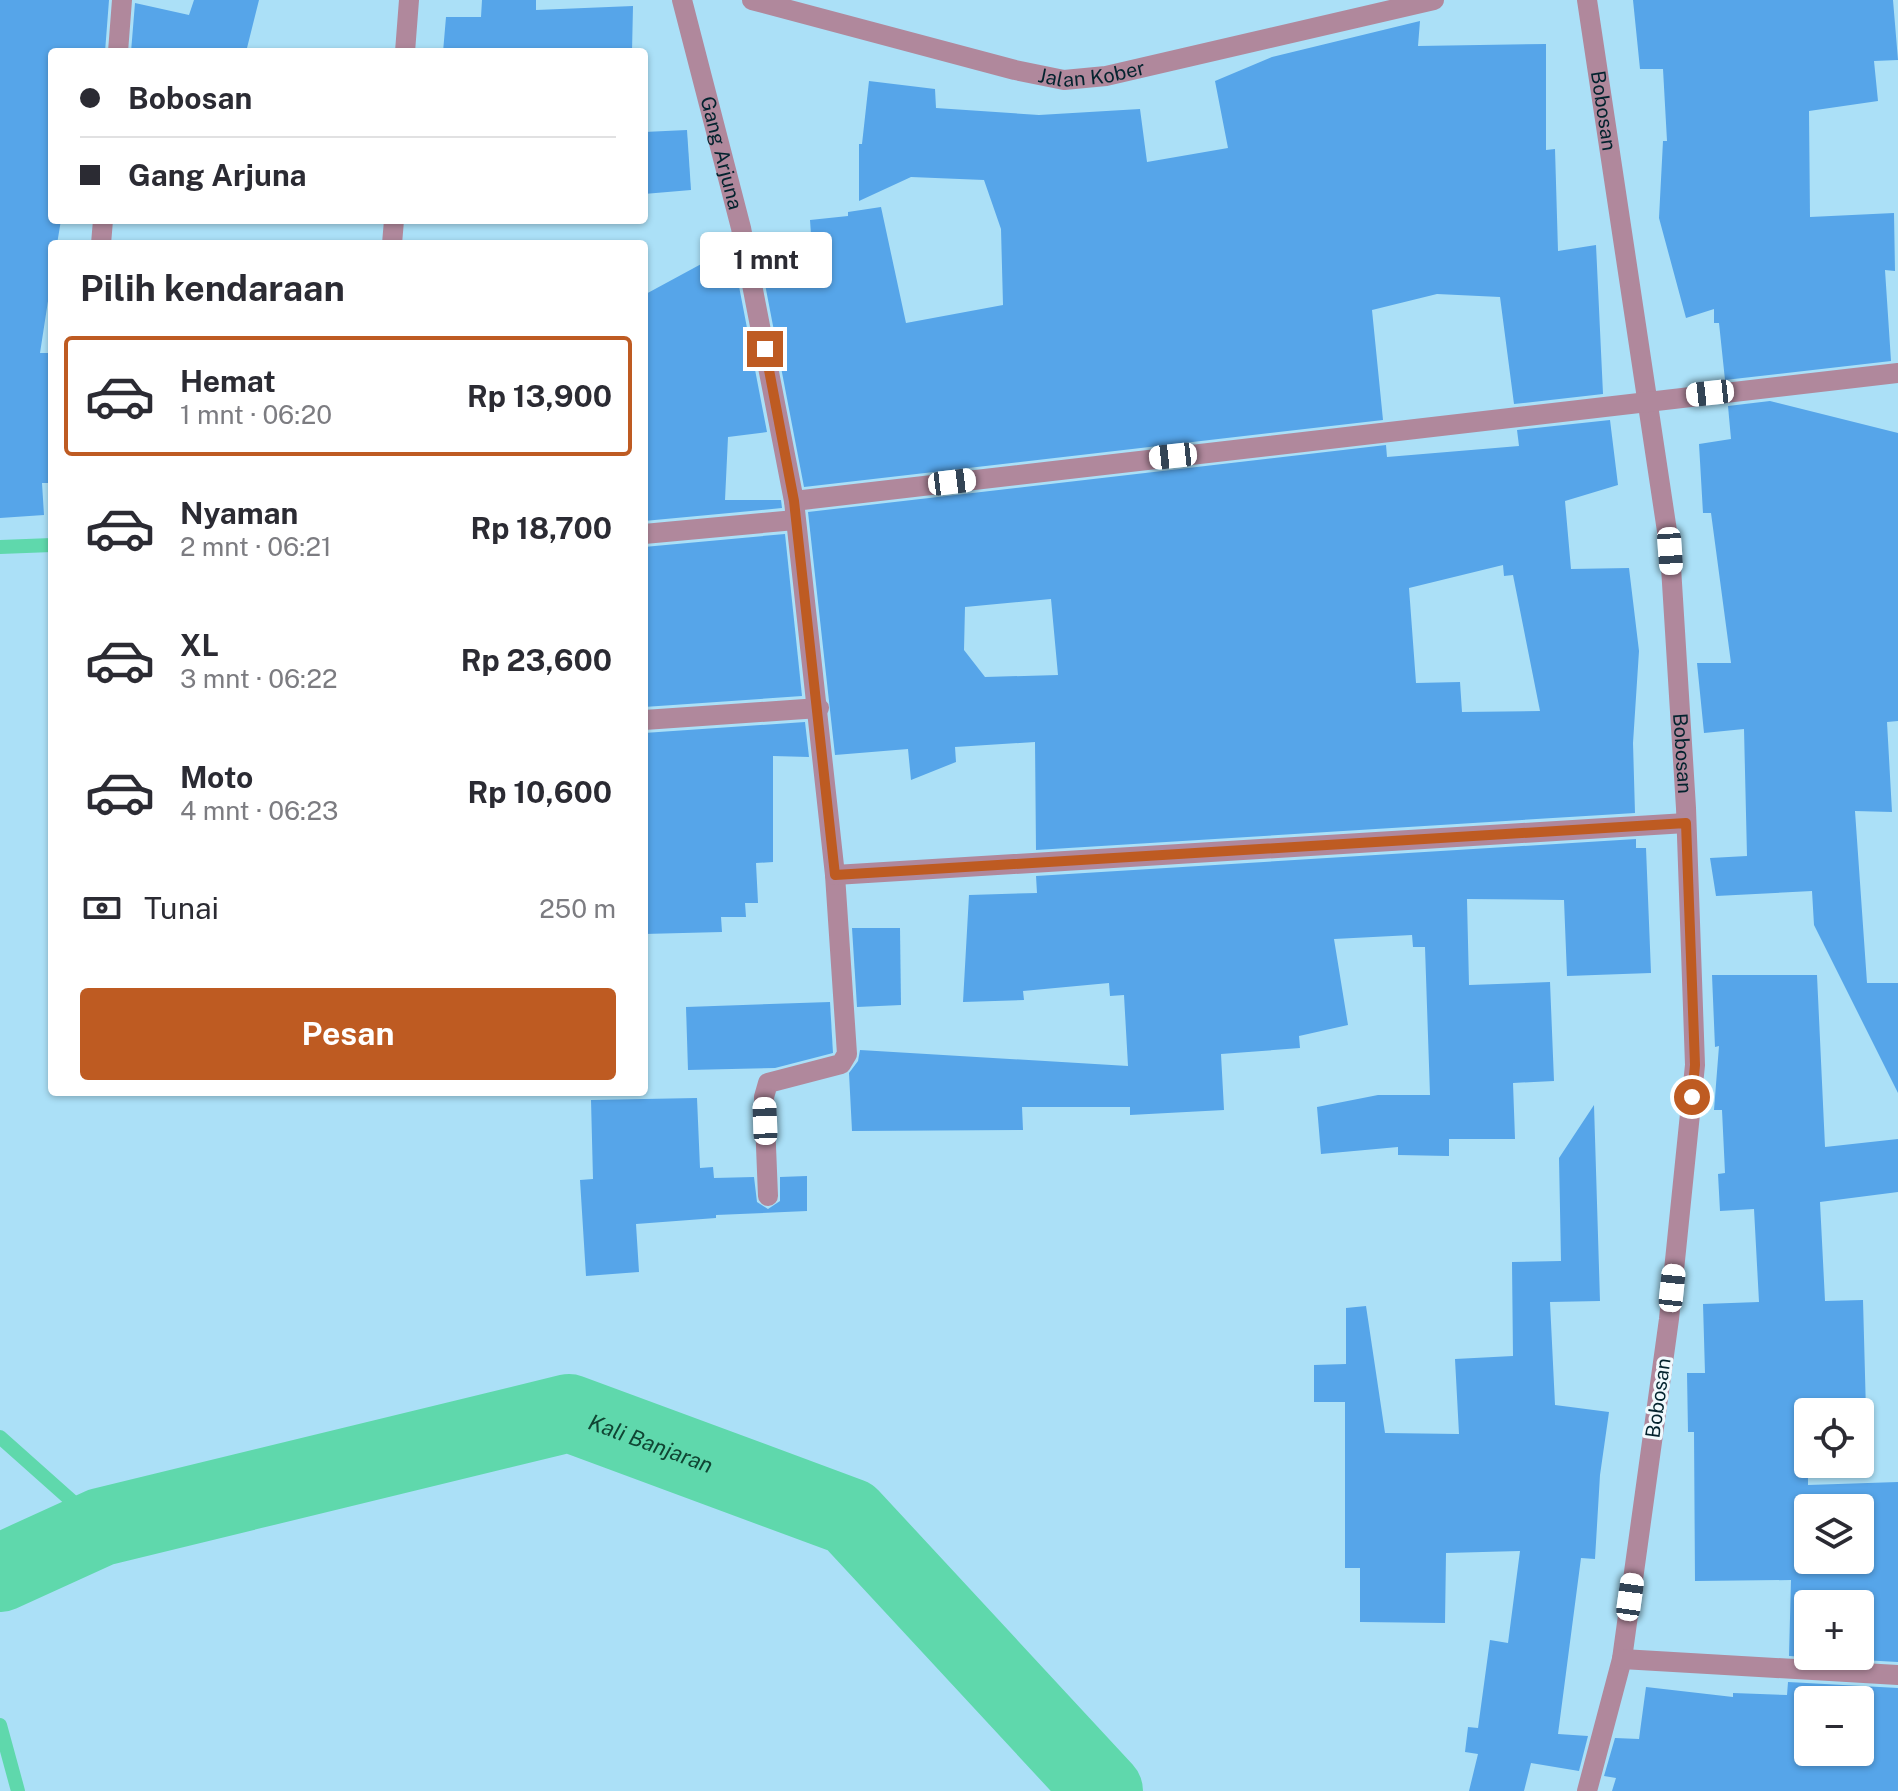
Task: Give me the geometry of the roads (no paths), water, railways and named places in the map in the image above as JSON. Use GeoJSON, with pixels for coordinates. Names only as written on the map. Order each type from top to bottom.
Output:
{"type":"FeatureCollection","features":[{"type":"Feature","properties":{"kind":"street"},"geometry":{"type":"LineString","coordinates":[[118,48],[122,0]]}},
{"type":"Feature","properties":{"kind":"street"},"geometry":{"type":"LineString","coordinates":[[405,48],[409,0]]}},
{"type":"Feature","properties":{"kind":"street","name":"Gang Arjuna"},"geometry":{"type":"LineString","coordinates":[[682,0],[741,228],[794,511],[819,708],[835,875],[847,1054],[841,1064],[768,1083],[764,1097],[768,1196]]}},
{"type":"Feature","properties":{"kind":"street","name":"Jalan Kober"},"geometry":{"type":"LineString","coordinates":[[752,0],[955,55],[1064,80],[1106,76],[1434,0]]}},
{"type":"Feature","properties":{"kind":"street","name":"Bobosan"},"geometry":{"type":"LineString","coordinates":[[1587,0],[1670,551],[1686,823],[1695,1065],[1669,1319],[1622,1659],[1587,1791]]}},
{"type":"Feature","properties":{"kind":"street"},"geometry":{"type":"LineString","coordinates":[[648,533],[794,511],[1647,400],[1898,373]]}},
{"type":"Feature","properties":{"kind":"street"},"geometry":{"type":"LineString","coordinates":[[648,720],[819,708]]}},
{"type":"Feature","properties":{"kind":"street"},"geometry":{"type":"LineString","coordinates":[[835,875],[1686,823]]}},
{"type":"Feature","properties":{"kind":"street"},"geometry":{"type":"LineString","coordinates":[[1622,1659],[1898,1675]]}},
{"type":"Feature","properties":{"kind":"waterway"},"geometry":{"type":"LineString","coordinates":[[0,547],[48,545]]}},
{"type":"Feature","properties":{"kind":"waterway","name":"Kali Banjaran"},"geometry":{"type":"LineString","coordinates":[[0,1573],[101,1527],[569,1413],[850,1517],[1104,1791]]}},
{"type":"Feature","properties":{"kind":"waterway"},"geometry":{"type":"LineString","coordinates":[[0,1437],[101,1527]]}},
{"type":"Feature","properties":{"kind":"waterway"},"geometry":{"type":"LineString","coordinates":[[0,1725],[18,1791]]}}]}
